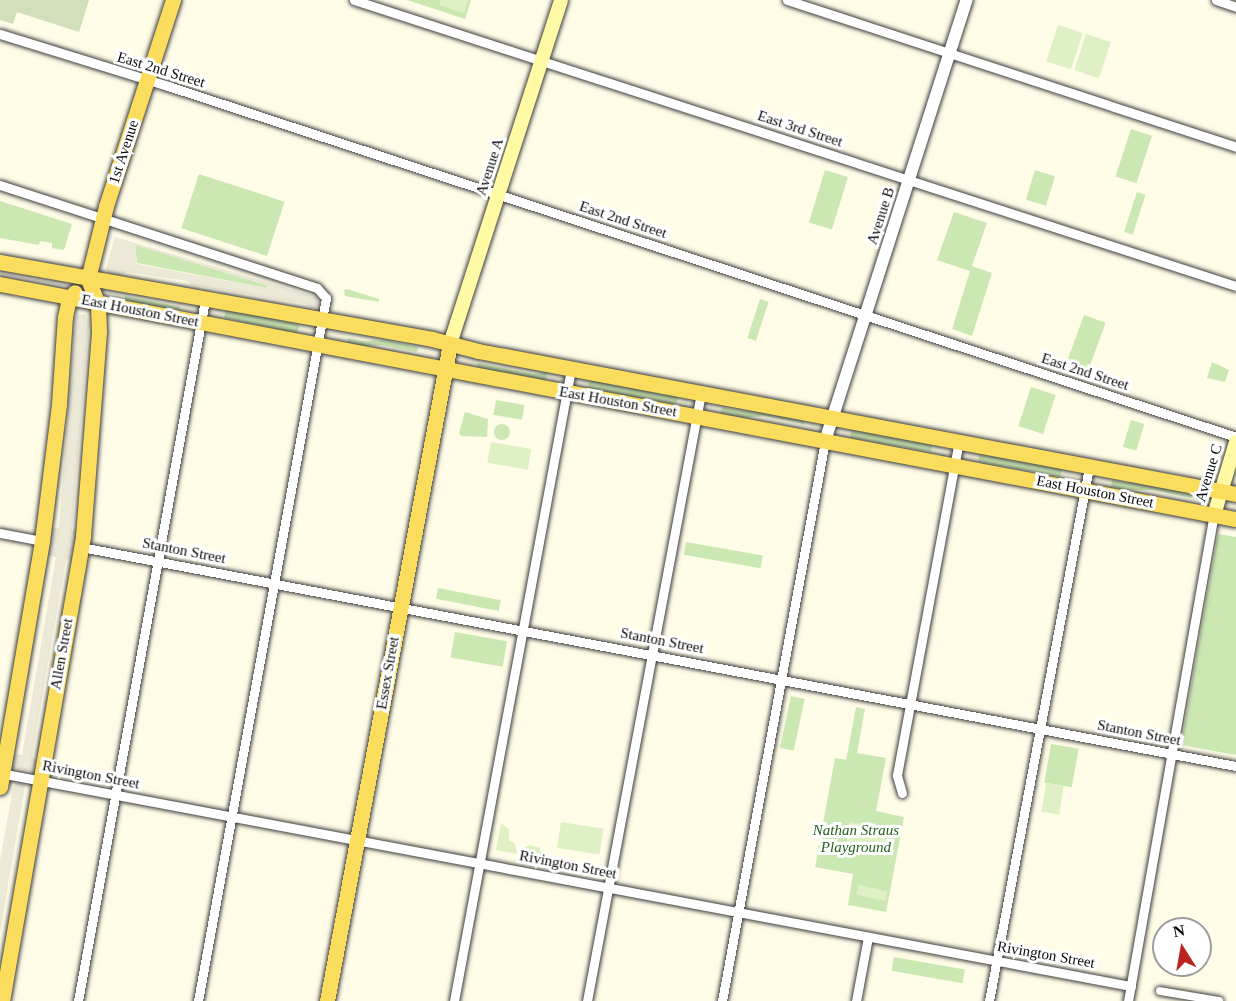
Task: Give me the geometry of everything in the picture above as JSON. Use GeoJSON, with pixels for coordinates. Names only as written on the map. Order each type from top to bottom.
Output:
{"type":"FeatureCollection","features":[{"type":"Feature","properties":{"kind":"main road","name":"1st Avenue"},"geometry":{"type":"LineString","coordinates":[[88,279],[103,219],[173,0]]}},
{"type":"Feature","properties":{"kind":"main road","name":"Avenue A"},"geometry":{"type":"LineString","coordinates":[[450,344],[561,0]]}},
{"type":"Feature","properties":{"kind":"main road","name":"East Houston Street"},"geometry":{"type":"LineString","coordinates":[[0,262],[323,320],[1236,494]]}},
{"type":"Feature","properties":{"kind":"main road"},"geometry":{"type":"LineString","coordinates":[[1,778],[42,541],[59,404],[65,316],[69,298],[88,279],[98,303]]}},
{"type":"Feature","properties":{"kind":"main road","name":"East Houston Street"},"geometry":{"type":"LineString","coordinates":[[0,284],[1236,519]]}},
{"type":"Feature","properties":{"kind":"main road","name":"Allen Street"},"geometry":{"type":"LineString","coordinates":[[2,1001],[81,547],[99,332],[98,303]]}},
{"type":"Feature","properties":{"kind":"main road","name":"Essex Street"},"geometry":{"type":"LineString","coordinates":[[327,1001],[450,344]]}},
{"type":"Feature","properties":{"kind":"main road","name":"Avenue C"},"geometry":{"type":"LineString","coordinates":[[1214,515],[1236,442]]}},
{"type":"Feature","properties":{"kind":"street","name":"East 3rd Street"},"geometry":{"type":"LineString","coordinates":[[354,0],[1236,286]]}},
{"type":"Feature","properties":{"kind":"street"},"geometry":{"type":"LineString","coordinates":[[788,0],[1236,147]]}},
{"type":"Feature","properties":{"kind":"street","name":"Avenue B"},"geometry":{"type":"LineString","coordinates":[[825,441],[967,0]]}},
{"type":"Feature","properties":{"kind":"street"},"geometry":{"type":"LineString","coordinates":[[1216,0],[1236,7]]}},
{"type":"Feature","properties":{"kind":"street","name":"East 2nd Street"},"geometry":{"type":"LineString","coordinates":[[0,34],[498,194],[1236,437]]}},
{"type":"Feature","properties":{"kind":"street"},"geometry":{"type":"LineString","coordinates":[[0,185],[317,288],[326,298],[198,1001]]}},
{"type":"Feature","properties":{"kind":"street"},"geometry":{"type":"LineString","coordinates":[[78,1001],[205,300]]}},
{"type":"Feature","properties":{"kind":"street"},"geometry":{"type":"LineString","coordinates":[[453,1001],[572,369]]}},
{"type":"Feature","properties":{"kind":"street"},"geometry":{"type":"LineString","coordinates":[[587,1001],[701,393]]}},
{"type":"Feature","properties":{"kind":"street"},"geometry":{"type":"LineString","coordinates":[[722,1001],[825,441]]}},
{"type":"Feature","properties":{"kind":"street"},"geometry":{"type":"LineString","coordinates":[[902,793],[897,775],[959,442]]}},
{"type":"Feature","properties":{"kind":"street"},"geometry":{"type":"LineString","coordinates":[[988,1001],[1089,467]]}},
{"type":"Feature","properties":{"kind":"street"},"geometry":{"type":"LineString","coordinates":[[1128,1001],[1214,515]]}},
{"type":"Feature","properties":{"kind":"street"},"geometry":{"type":"LineString","coordinates":[[0,533],[42,541]]}},
{"type":"Feature","properties":{"kind":"street","name":"Stanton Street"},"geometry":{"type":"LineString","coordinates":[[81,547],[1236,766]]}},
{"type":"Feature","properties":{"kind":"street","name":"Rivington Street"},"geometry":{"type":"LineString","coordinates":[[1,778],[39,780],[1131,986]]}},
{"type":"Feature","properties":{"kind":"street"},"geometry":{"type":"LineString","coordinates":[[856,1001],[868,938]]}},
{"type":"Feature","properties":{"kind":"street"},"geometry":{"type":"LineString","coordinates":[[1160,991],[1219,1001]]}},
{"type":"Feature","properties":{"kind":"green space"},"geometry":{"type":"Polygon","coordinates":[[[0,0],[89,0],[79,32],[17,12],[13,24],[0,20],[0,0]]]}},
{"type":"Feature","properties":{"kind":"green space"},"geometry":{"type":"Polygon","coordinates":[[[407,0],[471,0],[465,19],[407,0]]]}},
{"type":"Feature","properties":{"kind":"green space"},"geometry":{"type":"Polygon","coordinates":[[[441,0],[468,0],[464,13],[439,5],[441,0]]]}},
{"type":"Feature","properties":{"kind":"green space"},"geometry":{"type":"Polygon","coordinates":[[[1058,25],[1083,33],[1071,69],[1046,61],[1058,25]]]}},
{"type":"Feature","properties":{"kind":"green space"},"geometry":{"type":"Polygon","coordinates":[[[1086,34],[1111,42],[1099,78],[1074,70],[1086,34]]]}},
{"type":"Feature","properties":{"kind":"green space"},"geometry":{"type":"Polygon","coordinates":[[[1131,129],[1152,136],[1136,183],[1116,177],[1131,129]]]}},
{"type":"Feature","properties":{"kind":"green space"},"geometry":{"type":"Polygon","coordinates":[[[825,170],[848,177],[832,230],[809,223],[825,170]]]}},
{"type":"Feature","properties":{"kind":"green space"},"geometry":{"type":"Polygon","coordinates":[[[1035,170],[1055,176],[1046,206],[1026,200],[1035,170]]]}},
{"type":"Feature","properties":{"kind":"green space"},"geometry":{"type":"Polygon","coordinates":[[[199,174],[285,202],[267,256],[181,228],[199,174]]]}},
{"type":"Feature","properties":{"kind":"green space"},"geometry":{"type":"Polygon","coordinates":[[[1137,192],[1146,195],[1133,235],[1124,232],[1137,192]]]}},
{"type":"Feature","properties":{"kind":"green space"},"geometry":{"type":"Polygon","coordinates":[[[0,201],[72,224],[64,250],[52,248],[52,243],[40,241],[39,245],[0,238],[0,201]]]}},
{"type":"Feature","properties":{"kind":"green space"},"geometry":{"type":"Polygon","coordinates":[[[954,212],[987,223],[972,266],[992,273],[972,336],[952,329],[970,271],[937,260],[954,212]]]}},
{"type":"Feature","properties":{"kind":"green space"},"geometry":{"type":"Polygon","coordinates":[[[135,244],[266,285],[266,288],[137,263],[135,244]]]}},
{"type":"Feature","properties":{"kind":"green space"},"geometry":{"type":"Polygon","coordinates":[[[344,290],[379,299],[379,302],[345,296],[344,290]]]}},
{"type":"Feature","properties":{"kind":"green space"},"geometry":{"type":"Polygon","coordinates":[[[125,296],[180,307],[179,311],[124,300],[125,296]]]}},
{"type":"Feature","properties":{"kind":"green space"},"geometry":{"type":"Polygon","coordinates":[[[760,299],[769,302],[756,341],[747,338],[760,299]]]}},
{"type":"Feature","properties":{"kind":"green space"},"geometry":{"type":"Polygon","coordinates":[[[226,309],[299,325],[297,333],[224,318],[226,309]]]}},
{"type":"Feature","properties":{"kind":"green space"},"geometry":{"type":"Polygon","coordinates":[[[1084,315],[1106,323],[1087,374],[1066,366],[1084,315]]]}},
{"type":"Feature","properties":{"kind":"green space"},"geometry":{"type":"Polygon","coordinates":[[[348,338],[363,341],[386,340],[418,347],[417,352],[381,345],[362,346],[347,343],[348,338]]]}},
{"type":"Feature","properties":{"kind":"green space"},"geometry":{"type":"Polygon","coordinates":[[[1212,362],[1229,370],[1225,382],[1207,378],[1212,362]]]}},
{"type":"Feature","properties":{"kind":"green space"},"geometry":{"type":"Polygon","coordinates":[[[478,363],[534,374],[547,372],[546,381],[477,367],[478,363]]]}},
{"type":"Feature","properties":{"kind":"green space"},"geometry":{"type":"Polygon","coordinates":[[[590,377],[678,394],[676,406],[588,389],[590,377]]]}},
{"type":"Feature","properties":{"kind":"green space"},"geometry":{"type":"Polygon","coordinates":[[[1031,387],[1056,395],[1043,434],[1018,426],[1031,387]]]}},
{"type":"Feature","properties":{"kind":"green space"},"geometry":{"type":"Polygon","coordinates":[[[496,400],[525,405],[522,420],[493,415],[496,400]]]}},
{"type":"Feature","properties":{"kind":"green space"},"geometry":{"type":"Polygon","coordinates":[[[722,407],[742,411],[765,410],[805,418],[804,424],[765,416],[742,418],[721,414],[722,407]]]}},
{"type":"Feature","properties":{"kind":"green space"},"geometry":{"type":"Polygon","coordinates":[[[465,412],[488,419],[487,437],[461,436],[459,433],[465,412]]]}},
{"type":"Feature","properties":{"kind":"green space"},"geometry":{"type":"Polygon","coordinates":[[[1131,420],[1144,424],[1136,451],[1123,447],[1131,420]]]}},
{"type":"Feature","properties":{"kind":"green space"},"geometry":{"type":"Polygon","coordinates":[[[502,424],[508,426],[510,432],[508,438],[502,440],[496,438],[494,432],[496,426],[502,424]]]}},
{"type":"Feature","properties":{"kind":"green space"},"geometry":{"type":"Polygon","coordinates":[[[852,427],[933,441],[931,452],[850,438],[852,427]]]}},
{"type":"Feature","properties":{"kind":"green space"},"geometry":{"type":"Polygon","coordinates":[[[491,442],[531,449],[528,470],[487,463],[491,442]]]}},
{"type":"Feature","properties":{"kind":"green space"},"geometry":{"type":"Polygon","coordinates":[[[980,451],[1063,466],[1061,476],[978,462],[980,451]]]}},
{"type":"Feature","properties":{"kind":"green space"},"geometry":{"type":"Polygon","coordinates":[[[1112,480],[1127,483],[1147,481],[1194,491],[1191,498],[1153,490],[1127,490],[1111,487],[1112,480]]]}},
{"type":"Feature","properties":{"kind":"green space"},"geometry":{"type":"Polygon","coordinates":[[[1218,534],[1236,537],[1236,755],[1181,745],[1218,534]]]}},
{"type":"Feature","properties":{"kind":"green space"},"geometry":{"type":"Polygon","coordinates":[[[686,542],[763,556],[761,568],[684,555],[686,542]]]}},
{"type":"Feature","properties":{"kind":"green space"},"geometry":{"type":"Polygon","coordinates":[[[438,588],[501,600],[499,611],[436,599],[438,588]]]}},
{"type":"Feature","properties":{"kind":"green space"},"geometry":{"type":"Polygon","coordinates":[[[455,632],[507,641],[503,667],[450,658],[455,632]]]}},
{"type":"Feature","properties":{"kind":"green space"},"geometry":{"type":"Polygon","coordinates":[[[791,696],[805,699],[794,751],[780,748],[791,696]]]}},
{"type":"Feature","properties":{"kind":"green space","name":"Nathan Straus Playground"},"geometry":{"type":"Polygon","coordinates":[[[856,707],[865,709],[857,753],[886,758],[876,811],[904,817],[886,912],[848,905],[853,874],[815,867],[835,758],[846,760],[856,707]]]}},
{"type":"Feature","properties":{"kind":"green space"},"geometry":{"type":"Polygon","coordinates":[[[1051,744],[1079,749],[1072,787],[1044,782],[1051,744]]]}},
{"type":"Feature","properties":{"kind":"green space"},"geometry":{"type":"Polygon","coordinates":[[[1046,783],[1064,786],[1059,814],[1041,812],[1046,783]]]}},
{"type":"Feature","properties":{"kind":"green space"},"geometry":{"type":"Polygon","coordinates":[[[561,822],[603,829],[599,854],[557,848],[561,822]]]}},
{"type":"Feature","properties":{"kind":"green space"},"geometry":{"type":"Polygon","coordinates":[[[850,822],[894,830],[890,854],[846,847],[850,822]]]}},
{"type":"Feature","properties":{"kind":"green space"},"geometry":{"type":"Polygon","coordinates":[[[501,823],[509,829],[509,840],[515,844],[517,854],[496,850],[501,823]]]}},
{"type":"Feature","properties":{"kind":"green space"},"geometry":{"type":"Polygon","coordinates":[[[530,845],[540,848],[542,858],[521,854],[524,848],[530,845]]]}},
{"type":"Feature","properties":{"kind":"green space"},"geometry":{"type":"Polygon","coordinates":[[[858,885],[887,891],[885,901],[856,895],[858,885]]]}},
{"type":"Feature","properties":{"kind":"green space"},"geometry":{"type":"Polygon","coordinates":[[[894,957],[965,970],[962,983],[892,971],[894,957]]]}},
{"type":"Feature","properties":{"kind":"shaded area"},"geometry":{"type":"Polygon","coordinates":[[[115,237],[317,297],[318,305],[314,309],[305,304],[127,272],[120,276],[109,273],[106,268],[115,237]],[[135,245],[137,264],[266,288],[266,285],[135,245]]]}},
{"type":"Feature","properties":{"kind":"shaded area"},"geometry":{"type":"Polygon","coordinates":[[[85,314],[89,323],[72,530],[79,531],[74,560],[66,559],[32,757],[39,760],[36,772],[10,767],[12,754],[22,755],[56,557],[47,556],[51,527],[59,528],[75,321],[77,315],[85,314]]]}},
{"type":"Feature","properties":{"kind":"shaded area"},"geometry":{"type":"Polygon","coordinates":[[[18,781],[23,782],[25,786],[0,933],[0,860],[13,789],[18,781]]]}}]}
